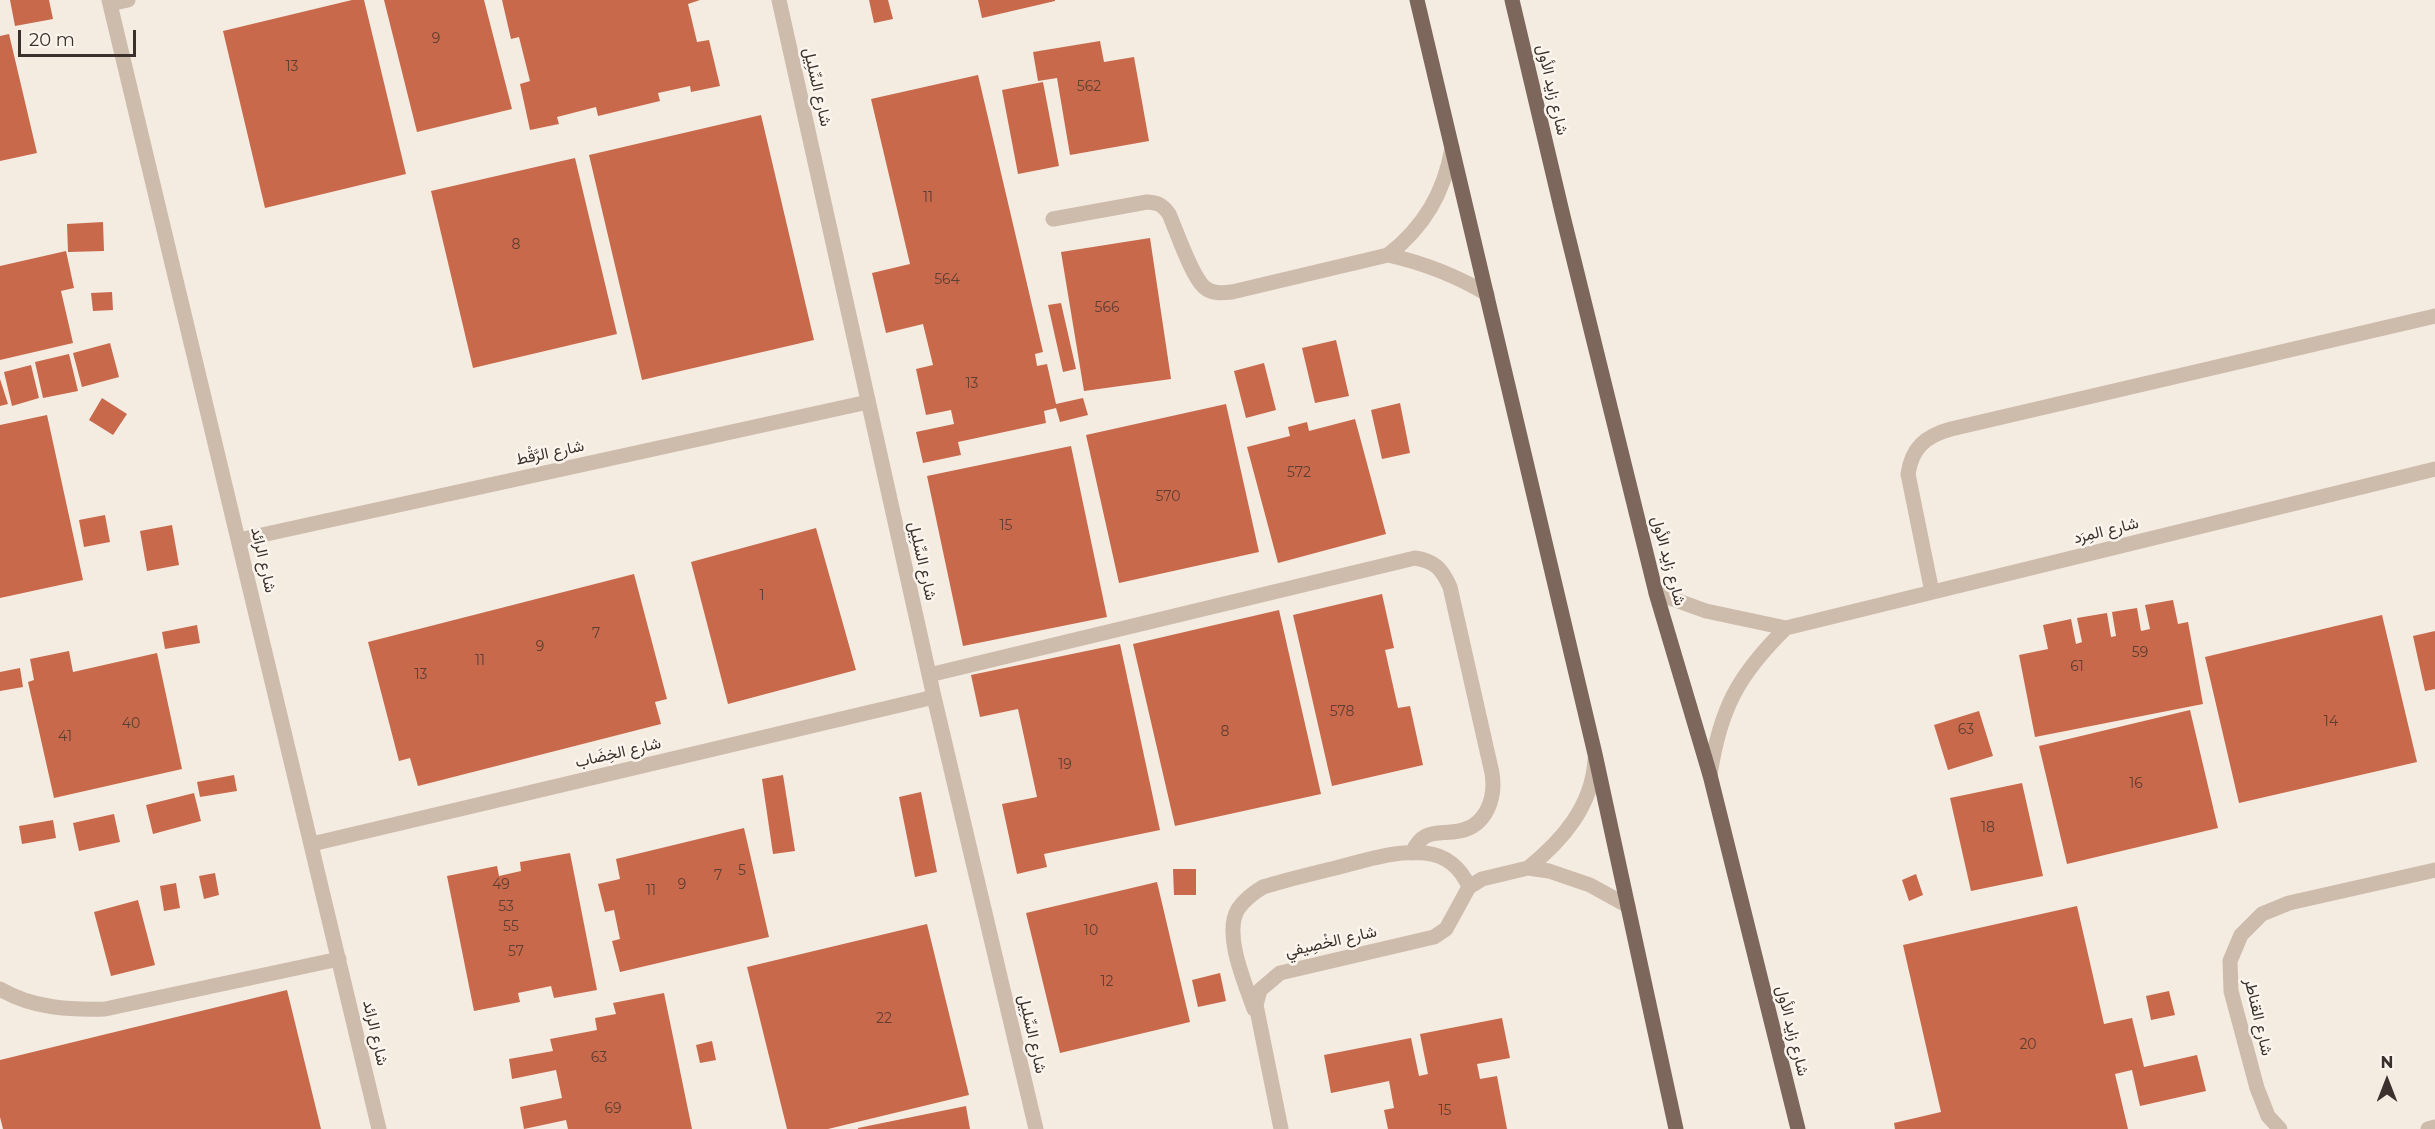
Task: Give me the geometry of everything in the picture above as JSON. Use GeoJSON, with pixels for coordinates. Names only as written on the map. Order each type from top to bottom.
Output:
{"type":"FeatureCollection","features":[{"type":"Feature","properties":{"kind":"main road"},"geometry":{"type":"LineString","coordinates":[[1417,0],[1595,754],[1676,1129]]}},
{"type":"Feature","properties":{"kind":"main road","name":"شارع زايد الأول"},"geometry":{"type":"LineString","coordinates":[[1512,0],[1656,593],[1710,775],[1798,1129]]}},
{"type":"Feature","properties":{"kind":"street"},"geometry":{"type":"LineString","coordinates":[[110,2],[129,0]]}},
{"type":"Feature","properties":{"kind":"street","name":"شارع السِّلِيل"},"geometry":{"type":"LineString","coordinates":[[779,0],[934,697],[1036,1129]]}},
{"type":"Feature","properties":{"kind":"street","name":"شارع الرائد"},"geometry":{"type":"LineString","coordinates":[[110,2],[379,1129]]}},
{"type":"Feature","properties":{"kind":"street"},"geometry":{"type":"LineString","coordinates":[[1053,219],[1147,202],[1163,206],[1196,278],[1205,288],[1217,293],[1232,292],[1388,255],[1404,242],[1431,208],[1448,169],[1452,148]]}},
{"type":"Feature","properties":{"kind":"street"},"geometry":{"type":"LineString","coordinates":[[1388,255],[1429,265],[1468,282],[1487,294]]}},
{"type":"Feature","properties":{"kind":"street"},"geometry":{"type":"LineString","coordinates":[[1932,592],[1908,474],[1910,461],[1916,449],[1938,432],[2435,316]]}},
{"type":"Feature","properties":{"kind":"street","name":"شارع الرَّقْط"},"geometry":{"type":"LineString","coordinates":[[239,540],[868,402]]}},
{"type":"Feature","properties":{"kind":"street","name":"شارع المِرَد"},"geometry":{"type":"LineString","coordinates":[[1656,593],[1706,611],[1786,628],[2435,469]]}},
{"type":"Feature","properties":{"kind":"street"},"geometry":{"type":"LineString","coordinates":[[929,675],[1415,558],[1429,560],[1437,566],[1449,586],[1492,773],[1493,794],[1483,816],[1473,826],[1460,831],[1433,833],[1416,843],[1412,853]]}},
{"type":"Feature","properties":{"kind":"street","name":"شارع المِرَد"},"geometry":{"type":"LineString","coordinates":[[1710,775],[1715,741],[1725,709],[1761,652],[1786,628]]}},
{"type":"Feature","properties":{"kind":"street","name":"شارع الخِضَاب"},"geometry":{"type":"LineString","coordinates":[[312,844],[934,697]]}},
{"type":"Feature","properties":{"kind":"street"},"geometry":{"type":"LineString","coordinates":[[1528,868],[1563,836],[1577,817],[1594,774],[1595,754]]}},
{"type":"Feature","properties":{"kind":"street"},"geometry":{"type":"LineString","coordinates":[[1258,1022],[1234,944],[1233,925],[1237,910],[1248,897],[1263,887],[1374,858],[1425,853],[1448,860],[1465,876],[1469,887],[1482,879],[1528,868],[1549,871],[1580,881],[1628,906]]}},
{"type":"Feature","properties":{"kind":"street","name":"شارع القناطر"},"geometry":{"type":"LineString","coordinates":[[2280,1129],[2268,1116],[2257,1088],[2231,991],[2230,962],[2241,935],[2262,914],[2289,903],[2435,870]]}},
{"type":"Feature","properties":{"kind":"street","name":"شارع الخْصِيفي"},"geometry":{"type":"LineString","coordinates":[[1281,1129],[1258,1022],[1256,1005],[1260,990],[1280,973],[1434,937],[1446,929],[1469,887]]}},
{"type":"Feature","properties":{"kind":"street"},"geometry":{"type":"LineString","coordinates":[[0,989],[38,1004],[71,1010],[105,1009],[339,959]]}},
{"type":"Feature","properties":{"kind":"street"},"geometry":{"type":"LineString","coordinates":[[2428,1129],[2435,1127]]}},
{"type":"Feature","properties":{"kind":"building"},"geometry":{"type":"Polygon","coordinates":[[[10,0],[49,0],[53,19],[15,26],[10,0]]]}},
{"type":"Feature","properties":{"kind":"building"},"geometry":{"type":"Polygon","coordinates":[[[352,0],[364,0],[406,174],[265,208],[223,31],[352,0]]]}},
{"type":"Feature","properties":{"kind":"building"},"geometry":{"type":"Polygon","coordinates":[[[384,0],[484,0],[512,109],[417,132],[384,0]]]}},
{"type":"Feature","properties":{"kind":"building"},"geometry":{"type":"Polygon","coordinates":[[[502,0],[700,0],[688,4],[697,42],[709,40],[720,86],[691,92],[690,86],[658,93],[660,101],[598,116],[596,107],[557,117],[559,124],[530,130],[520,84],[530,81],[519,37],[511,39],[502,0]]]}},
{"type":"Feature","properties":{"kind":"building"},"geometry":{"type":"Polygon","coordinates":[[[869,0],[888,0],[893,19],[874,23],[869,0]]]}},
{"type":"Feature","properties":{"kind":"building"},"geometry":{"type":"Polygon","coordinates":[[[978,0],[1055,0],[1055,1],[982,18],[978,0]]]}},
{"type":"Feature","properties":{"kind":"building"},"geometry":{"type":"Polygon","coordinates":[[[9,34],[37,153],[0,161],[0,36],[9,34]]]}},
{"type":"Feature","properties":{"kind":"building"},"geometry":{"type":"Polygon","coordinates":[[[1100,41],[1104,62],[1134,57],[1149,141],[1070,155],[1057,78],[1038,81],[1033,52],[1100,41]]]}},
{"type":"Feature","properties":{"kind":"building"},"geometry":{"type":"Polygon","coordinates":[[[978,75],[1043,352],[1035,354],[1037,366],[1047,364],[1056,404],[1083,398],[1088,415],[1060,422],[1056,408],[1044,411],[1046,423],[958,442],[961,455],[923,463],[916,432],[954,424],[951,410],[926,415],[916,369],[933,365],[923,324],[886,333],[872,273],[910,264],[871,99],[978,75]]]}},
{"type":"Feature","properties":{"kind":"building"},"geometry":{"type":"Polygon","coordinates":[[[1043,82],[1059,166],[1018,174],[1002,90],[1043,82]]]}},
{"type":"Feature","properties":{"kind":"building"},"geometry":{"type":"Polygon","coordinates":[[[761,115],[814,340],[642,380],[589,155],[761,115]]]}},
{"type":"Feature","properties":{"kind":"building"},"geometry":{"type":"Polygon","coordinates":[[[575,158],[617,334],[473,368],[431,191],[575,158]]]}},
{"type":"Feature","properties":{"kind":"building"},"geometry":{"type":"Polygon","coordinates":[[[103,222],[104,251],[68,252],[67,224],[103,222]]]}},
{"type":"Feature","properties":{"kind":"building"},"geometry":{"type":"Polygon","coordinates":[[[1150,238],[1171,379],[1084,391],[1061,252],[1150,238]]]}},
{"type":"Feature","properties":{"kind":"building"},"geometry":{"type":"Polygon","coordinates":[[[66,251],[74,288],[61,291],[73,343],[0,360],[0,266],[66,251]]]}},
{"type":"Feature","properties":{"kind":"building"},"geometry":{"type":"Polygon","coordinates":[[[112,292],[113,310],[93,311],[91,293],[112,292]]]}},
{"type":"Feature","properties":{"kind":"building"},"geometry":{"type":"Polygon","coordinates":[[[1061,303],[1076,369],[1063,372],[1048,305],[1061,303]]]}},
{"type":"Feature","properties":{"kind":"building"},"geometry":{"type":"Polygon","coordinates":[[[1336,340],[1349,396],[1315,403],[1302,348],[1336,340]]]}},
{"type":"Feature","properties":{"kind":"building"},"geometry":{"type":"Polygon","coordinates":[[[110,343],[119,377],[82,387],[73,353],[110,343]]]}},
{"type":"Feature","properties":{"kind":"building"},"geometry":{"type":"Polygon","coordinates":[[[69,354],[78,391],[43,398],[35,362],[69,354]]]}},
{"type":"Feature","properties":{"kind":"building"},"geometry":{"type":"Polygon","coordinates":[[[1264,363],[1276,410],[1246,418],[1234,371],[1264,363]]]}},
{"type":"Feature","properties":{"kind":"building"},"geometry":{"type":"Polygon","coordinates":[[[31,365],[39,398],[12,406],[4,372],[31,365]]]}},
{"type":"Feature","properties":{"kind":"building"},"geometry":{"type":"Polygon","coordinates":[[[0,379],[8,404],[0,406],[0,379]]]}},
{"type":"Feature","properties":{"kind":"building"},"geometry":{"type":"Polygon","coordinates":[[[102,398],[127,414],[113,435],[89,420],[102,398]]]}},
{"type":"Feature","properties":{"kind":"building"},"geometry":{"type":"Polygon","coordinates":[[[1400,403],[1410,453],[1382,459],[1371,410],[1400,403]]]}},
{"type":"Feature","properties":{"kind":"building"},"geometry":{"type":"Polygon","coordinates":[[[1226,404],[1259,552],[1119,583],[1086,435],[1226,404]]]}},
{"type":"Feature","properties":{"kind":"building"},"geometry":{"type":"Polygon","coordinates":[[[47,415],[83,580],[0,598],[0,425],[47,415]]]}},
{"type":"Feature","properties":{"kind":"building"},"geometry":{"type":"Polygon","coordinates":[[[1355,419],[1386,534],[1278,563],[1247,447],[1290,436],[1288,427],[1307,422],[1309,431],[1355,419]]]}},
{"type":"Feature","properties":{"kind":"building"},"geometry":{"type":"Polygon","coordinates":[[[1071,446],[1107,617],[963,646],[927,476],[1071,446]]]}},
{"type":"Feature","properties":{"kind":"building"},"geometry":{"type":"Polygon","coordinates":[[[105,515],[110,542],[84,547],[79,520],[105,515]]]}},
{"type":"Feature","properties":{"kind":"building"},"geometry":{"type":"Polygon","coordinates":[[[172,525],[179,565],[147,571],[140,531],[172,525]]]}},
{"type":"Feature","properties":{"kind":"building"},"geometry":{"type":"Polygon","coordinates":[[[816,528],[856,670],[728,704],[691,562],[816,528]]]}},
{"type":"Feature","properties":{"kind":"building"},"geometry":{"type":"Polygon","coordinates":[[[634,574],[667,699],[655,702],[661,724],[418,786],[410,758],[399,761],[368,642],[634,574]]]}},
{"type":"Feature","properties":{"kind":"building"},"geometry":{"type":"Polygon","coordinates":[[[1382,594],[1394,648],[1385,650],[1398,708],[1410,706],[1423,765],[1332,786],[1293,615],[1382,594]]]}},
{"type":"Feature","properties":{"kind":"building"},"geometry":{"type":"Polygon","coordinates":[[[2173,600],[2178,624],[2188,622],[2203,704],[2035,737],[2019,655],[2048,649],[2043,625],[2071,619],[2076,644],[2082,642],[2077,618],[2107,613],[2111,637],[2116,636],[2112,612],[2137,608],[2141,631],[2150,629],[2145,605],[2173,600]]]}},
{"type":"Feature","properties":{"kind":"building"},"geometry":{"type":"Polygon","coordinates":[[[1279,610],[1321,794],[1175,826],[1133,644],[1279,610]]]}},
{"type":"Feature","properties":{"kind":"building"},"geometry":{"type":"Polygon","coordinates":[[[2382,615],[2417,762],[2239,803],[2205,657],[2382,615]]]}},
{"type":"Feature","properties":{"kind":"building"},"geometry":{"type":"Polygon","coordinates":[[[197,625],[200,643],[165,649],[162,632],[197,625]]]}},
{"type":"Feature","properties":{"kind":"building"},"geometry":{"type":"Polygon","coordinates":[[[2435,631],[2435,689],[2425,691],[2413,636],[2435,631]]]}},
{"type":"Feature","properties":{"kind":"building"},"geometry":{"type":"Polygon","coordinates":[[[1120,644],[1160,830],[1044,854],[1047,867],[1017,874],[1002,804],[1037,797],[1018,709],[980,717],[971,675],[1120,644]]]}},
{"type":"Feature","properties":{"kind":"building"},"geometry":{"type":"Polygon","coordinates":[[[69,651],[73,672],[157,653],[182,769],[54,798],[28,682],[34,680],[30,659],[69,651]]]}},
{"type":"Feature","properties":{"kind":"building"},"geometry":{"type":"Polygon","coordinates":[[[20,668],[23,687],[0,691],[0,672],[20,668]]]}},
{"type":"Feature","properties":{"kind":"building"},"geometry":{"type":"Polygon","coordinates":[[[2190,710],[2218,828],[2067,864],[2039,746],[2190,710]]]}},
{"type":"Feature","properties":{"kind":"building"},"geometry":{"type":"Polygon","coordinates":[[[1979,711],[1993,756],[1948,770],[1934,725],[1979,711]]]}},
{"type":"Feature","properties":{"kind":"building"},"geometry":{"type":"Polygon","coordinates":[[[234,775],[237,791],[200,797],[197,782],[234,775]]]}},
{"type":"Feature","properties":{"kind":"building"},"geometry":{"type":"Polygon","coordinates":[[[783,775],[795,851],[773,854],[762,779],[783,775]]]}},
{"type":"Feature","properties":{"kind":"building"},"geometry":{"type":"Polygon","coordinates":[[[2022,783],[2043,876],[1971,891],[1950,798],[2022,783]]]}},
{"type":"Feature","properties":{"kind":"building"},"geometry":{"type":"Polygon","coordinates":[[[921,792],[937,872],[915,877],[899,797],[921,792]]]}},
{"type":"Feature","properties":{"kind":"building"},"geometry":{"type":"Polygon","coordinates":[[[194,793],[201,821],[153,834],[146,805],[194,793]]]}},
{"type":"Feature","properties":{"kind":"building"},"geometry":{"type":"Polygon","coordinates":[[[114,814],[120,842],[79,851],[73,823],[114,814]]]}},
{"type":"Feature","properties":{"kind":"building"},"geometry":{"type":"Polygon","coordinates":[[[53,820],[56,838],[22,844],[19,826],[53,820]]]}},
{"type":"Feature","properties":{"kind":"building"},"geometry":{"type":"Polygon","coordinates":[[[744,828],[769,937],[620,972],[612,941],[620,939],[614,910],[605,912],[598,884],[620,879],[616,859],[744,828]]]}},
{"type":"Feature","properties":{"kind":"building"},"geometry":{"type":"Polygon","coordinates":[[[570,853],[597,990],[554,998],[551,986],[518,993],[520,1002],[474,1011],[447,876],[497,866],[499,876],[521,871],[520,862],[570,853]]]}},
{"type":"Feature","properties":{"kind":"building"},"geometry":{"type":"Polygon","coordinates":[[[1173,869],[1196,869],[1196,895],[1174,895],[1173,869]]]}},
{"type":"Feature","properties":{"kind":"building"},"geometry":{"type":"Polygon","coordinates":[[[215,873],[219,895],[204,899],[199,876],[215,873]]]}},
{"type":"Feature","properties":{"kind":"building"},"geometry":{"type":"Polygon","coordinates":[[[1916,874],[1923,895],[1909,901],[1902,880],[1916,874]]]}},
{"type":"Feature","properties":{"kind":"building"},"geometry":{"type":"Polygon","coordinates":[[[1157,882],[1190,1022],[1060,1053],[1026,913],[1157,882]]]}},
{"type":"Feature","properties":{"kind":"building"},"geometry":{"type":"Polygon","coordinates":[[[176,883],[180,908],[164,911],[160,886],[176,883]]]}},
{"type":"Feature","properties":{"kind":"building"},"geometry":{"type":"Polygon","coordinates":[[[138,900],[155,965],[111,976],[94,912],[138,900]]]}},
{"type":"Feature","properties":{"kind":"building"},"geometry":{"type":"Polygon","coordinates":[[[2077,906],[2104,1024],[2132,1018],[2144,1067],[2197,1055],[2206,1091],[2140,1106],[2132,1070],[2115,1074],[2128,1129],[1895,1129],[1894,1123],[1941,1112],[1903,945],[2077,906]]]}},
{"type":"Feature","properties":{"kind":"building"},"geometry":{"type":"Polygon","coordinates":[[[927,924],[969,1095],[828,1129],[787,1129],[747,967],[927,924]]]}},
{"type":"Feature","properties":{"kind":"building"},"geometry":{"type":"Polygon","coordinates":[[[1220,973],[1226,1001],[1198,1007],[1192,980],[1220,973]]]}},
{"type":"Feature","properties":{"kind":"building"},"geometry":{"type":"Polygon","coordinates":[[[287,990],[321,1129],[3,1129],[0,1117],[0,1060],[287,990]]]}},
{"type":"Feature","properties":{"kind":"building"},"geometry":{"type":"Polygon","coordinates":[[[2169,991],[2175,1015],[2151,1020],[2146,996],[2169,991]]]}},
{"type":"Feature","properties":{"kind":"building"},"geometry":{"type":"Polygon","coordinates":[[[664,993],[692,1129],[568,1129],[566,1120],[524,1129],[520,1107],[562,1098],[556,1070],[512,1079],[509,1059],[553,1051],[550,1039],[597,1030],[595,1018],[616,1014],[613,1003],[664,993]]]}},
{"type":"Feature","properties":{"kind":"building"},"geometry":{"type":"Polygon","coordinates":[[[1502,1018],[1510,1058],[1477,1064],[1480,1079],[1497,1076],[1507,1129],[1388,1129],[1384,1110],[1394,1108],[1389,1081],[1331,1093],[1324,1055],[1411,1038],[1419,1076],[1428,1074],[1420,1034],[1502,1018]]]}},
{"type":"Feature","properties":{"kind":"building"},"geometry":{"type":"Polygon","coordinates":[[[712,1041],[716,1060],[700,1063],[696,1045],[712,1041]]]}},
{"type":"Feature","properties":{"kind":"building"},"geometry":{"type":"Polygon","coordinates":[[[966,1106],[970,1129],[858,1129],[858,1128],[966,1106]]]}}]}
